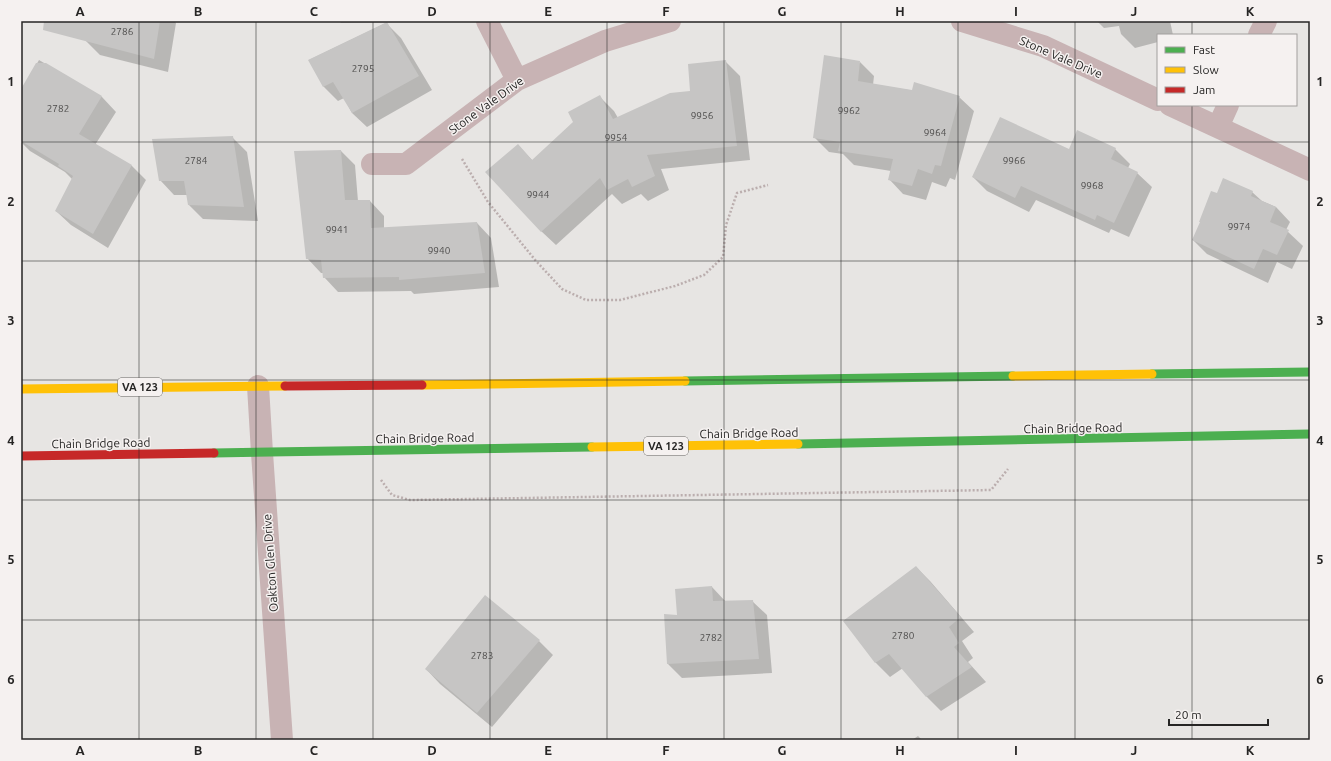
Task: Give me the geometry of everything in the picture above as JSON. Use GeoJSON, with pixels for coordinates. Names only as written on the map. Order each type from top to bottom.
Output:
{"type":"FeatureCollection","features":[{"type":"Feature","properties":{"kind":"main road","name":"VA 123"},"geometry":{"type":"LineString","coordinates":[[21,389],[513,384],[1310,372]]}},
{"type":"Feature","properties":{"kind":"main road","name":"Chain Bridge Road"},"geometry":{"type":"LineString","coordinates":[[21,456],[1091,439],[1310,434]]}},
{"type":"Feature","properties":{"kind":"street"},"geometry":{"type":"LineString","coordinates":[[487,21],[517,80]]}},
{"type":"Feature","properties":{"kind":"street","name":"Stone Vale Drive"},"geometry":{"type":"LineString","coordinates":[[372,164],[406,164],[517,80],[605,41],[670,21]]}},
{"type":"Feature","properties":{"kind":"street","name":"Stone Vale Drive"},"geometry":{"type":"LineString","coordinates":[[962,21],[1042,46],[1157,100]]}},
{"type":"Feature","properties":{"kind":"street"},"geometry":{"type":"LineString","coordinates":[[1260,34],[1266,21]]}},
{"type":"Feature","properties":{"kind":"street"},"geometry":{"type":"LineString","coordinates":[[1172,106],[1310,170]]}},
{"type":"Feature","properties":{"kind":"street"},"geometry":{"type":"LineString","coordinates":[[1218,127],[1228,106]]}},
{"type":"Feature","properties":{"kind":"street","name":"Oakton Glen Drive"},"geometry":{"type":"LineString","coordinates":[[258,386],[282,740]]}},
{"type":"Feature","properties":{"kind":"path"},"geometry":{"type":"LineString","coordinates":[[462,159],[488,202],[536,261],[562,289],[586,300],[620,300],[675,286],[704,274],[723,257],[726,225],[737,193],[768,185]]}},
{"type":"Feature","properties":{"kind":"path"},"geometry":{"type":"LineString","coordinates":[[380,478],[392,495],[410,500],[991,490],[1008,468]]}},
{"type":"Feature","properties":{"kind":"building"},"geometry":{"type":"Polygon","coordinates":[[[44,21],[160,21],[154,59],[43,30],[44,21]]]}},
{"type":"Feature","properties":{"kind":"building"},"geometry":{"type":"Polygon","coordinates":[[[387,22],[419,76],[352,113],[333,82],[323,87],[308,60],[387,22]]]}},
{"type":"Feature","properties":{"kind":"building"},"geometry":{"type":"Polygon","coordinates":[[[824,55],[860,61],[858,81],[912,90],[914,82],[960,96],[941,166],[935,165],[932,174],[918,169],[912,186],[888,180],[893,159],[838,151],[840,142],[813,138],[824,55]]]}},
{"type":"Feature","properties":{"kind":"building"},"geometry":{"type":"Polygon","coordinates":[[[726,60],[737,146],[647,155],[655,176],[632,187],[628,179],[607,190],[600,178],[541,232],[485,172],[518,144],[532,160],[573,122],[568,112],[600,95],[613,119],[670,93],[690,91],[688,64],[726,60]]]}},
{"type":"Feature","properties":{"kind":"building"},"geometry":{"type":"Polygon","coordinates":[[[36,63],[46,63],[102,96],[79,134],[132,165],[93,234],[55,211],[73,176],[58,166],[59,164],[21,141],[21,89],[36,63]]]}},
{"type":"Feature","properties":{"kind":"building"},"geometry":{"type":"Polygon","coordinates":[[[1000,117],[1069,149],[1077,130],[1116,148],[1111,159],[1138,172],[1114,223],[1097,215],[1095,220],[1021,186],[1015,198],[972,177],[1000,117]]]}},
{"type":"Feature","properties":{"kind":"building"},"geometry":{"type":"Polygon","coordinates":[[[233,136],[244,207],[188,205],[184,181],[159,181],[152,139],[233,136]]]}},
{"type":"Feature","properties":{"kind":"building"},"geometry":{"type":"Polygon","coordinates":[[[341,150],[345,200],[370,200],[371,228],[477,222],[485,273],[399,280],[399,277],[323,278],[321,260],[306,259],[294,151],[341,150]]]}},
{"type":"Feature","properties":{"kind":"building"},"geometry":{"type":"Polygon","coordinates":[[[1223,178],[1253,191],[1251,196],[1276,207],[1270,222],[1289,230],[1277,255],[1263,249],[1254,269],[1192,240],[1211,191],[1217,193],[1223,178]]]}},
{"type":"Feature","properties":{"kind":"building"},"geometry":{"type":"Polygon","coordinates":[[[916,566],[961,617],[949,627],[959,643],[954,647],[972,667],[926,697],[889,654],[875,663],[843,621],[916,566]]]}},
{"type":"Feature","properties":{"kind":"building"},"geometry":{"type":"Polygon","coordinates":[[[712,586],[713,601],[753,600],[759,659],[667,664],[664,614],[677,615],[675,589],[712,586]]]}},
{"type":"Feature","properties":{"kind":"building"},"geometry":{"type":"Polygon","coordinates":[[[485,595],[540,640],[477,713],[425,669],[485,595]]]}},
{"type":"Feature","properties":{"kind":"traffic: fast"},"geometry":{"type":"LineString","coordinates":[[1152,374],[1310,372]]}},
{"type":"Feature","properties":{"kind":"traffic: fast"},"geometry":{"type":"LineString","coordinates":[[685,381],[1013,376]]}},
{"type":"Feature","properties":{"kind":"traffic: fast"},"geometry":{"type":"LineString","coordinates":[[798,444],[1310,434]]}},
{"type":"Feature","properties":{"kind":"traffic: fast"},"geometry":{"type":"LineString","coordinates":[[214,453],[592,447]]}},
{"type":"Feature","properties":{"kind":"traffic: slow"},"geometry":{"type":"LineString","coordinates":[[1013,376],[1152,374]]}},
{"type":"Feature","properties":{"kind":"traffic: slow"},"geometry":{"type":"LineString","coordinates":[[422,385],[685,381]]}},
{"type":"Feature","properties":{"kind":"traffic: slow"},"geometry":{"type":"LineString","coordinates":[[21,389],[285,386]]}},
{"type":"Feature","properties":{"kind":"traffic: slow"},"geometry":{"type":"LineString","coordinates":[[592,447],[798,444]]}},
{"type":"Feature","properties":{"kind":"traffic: jam"},"geometry":{"type":"LineString","coordinates":[[285,386],[422,385]]}},
{"type":"Feature","properties":{"kind":"traffic: jam"},"geometry":{"type":"LineString","coordinates":[[21,456],[214,453]]}}]}
